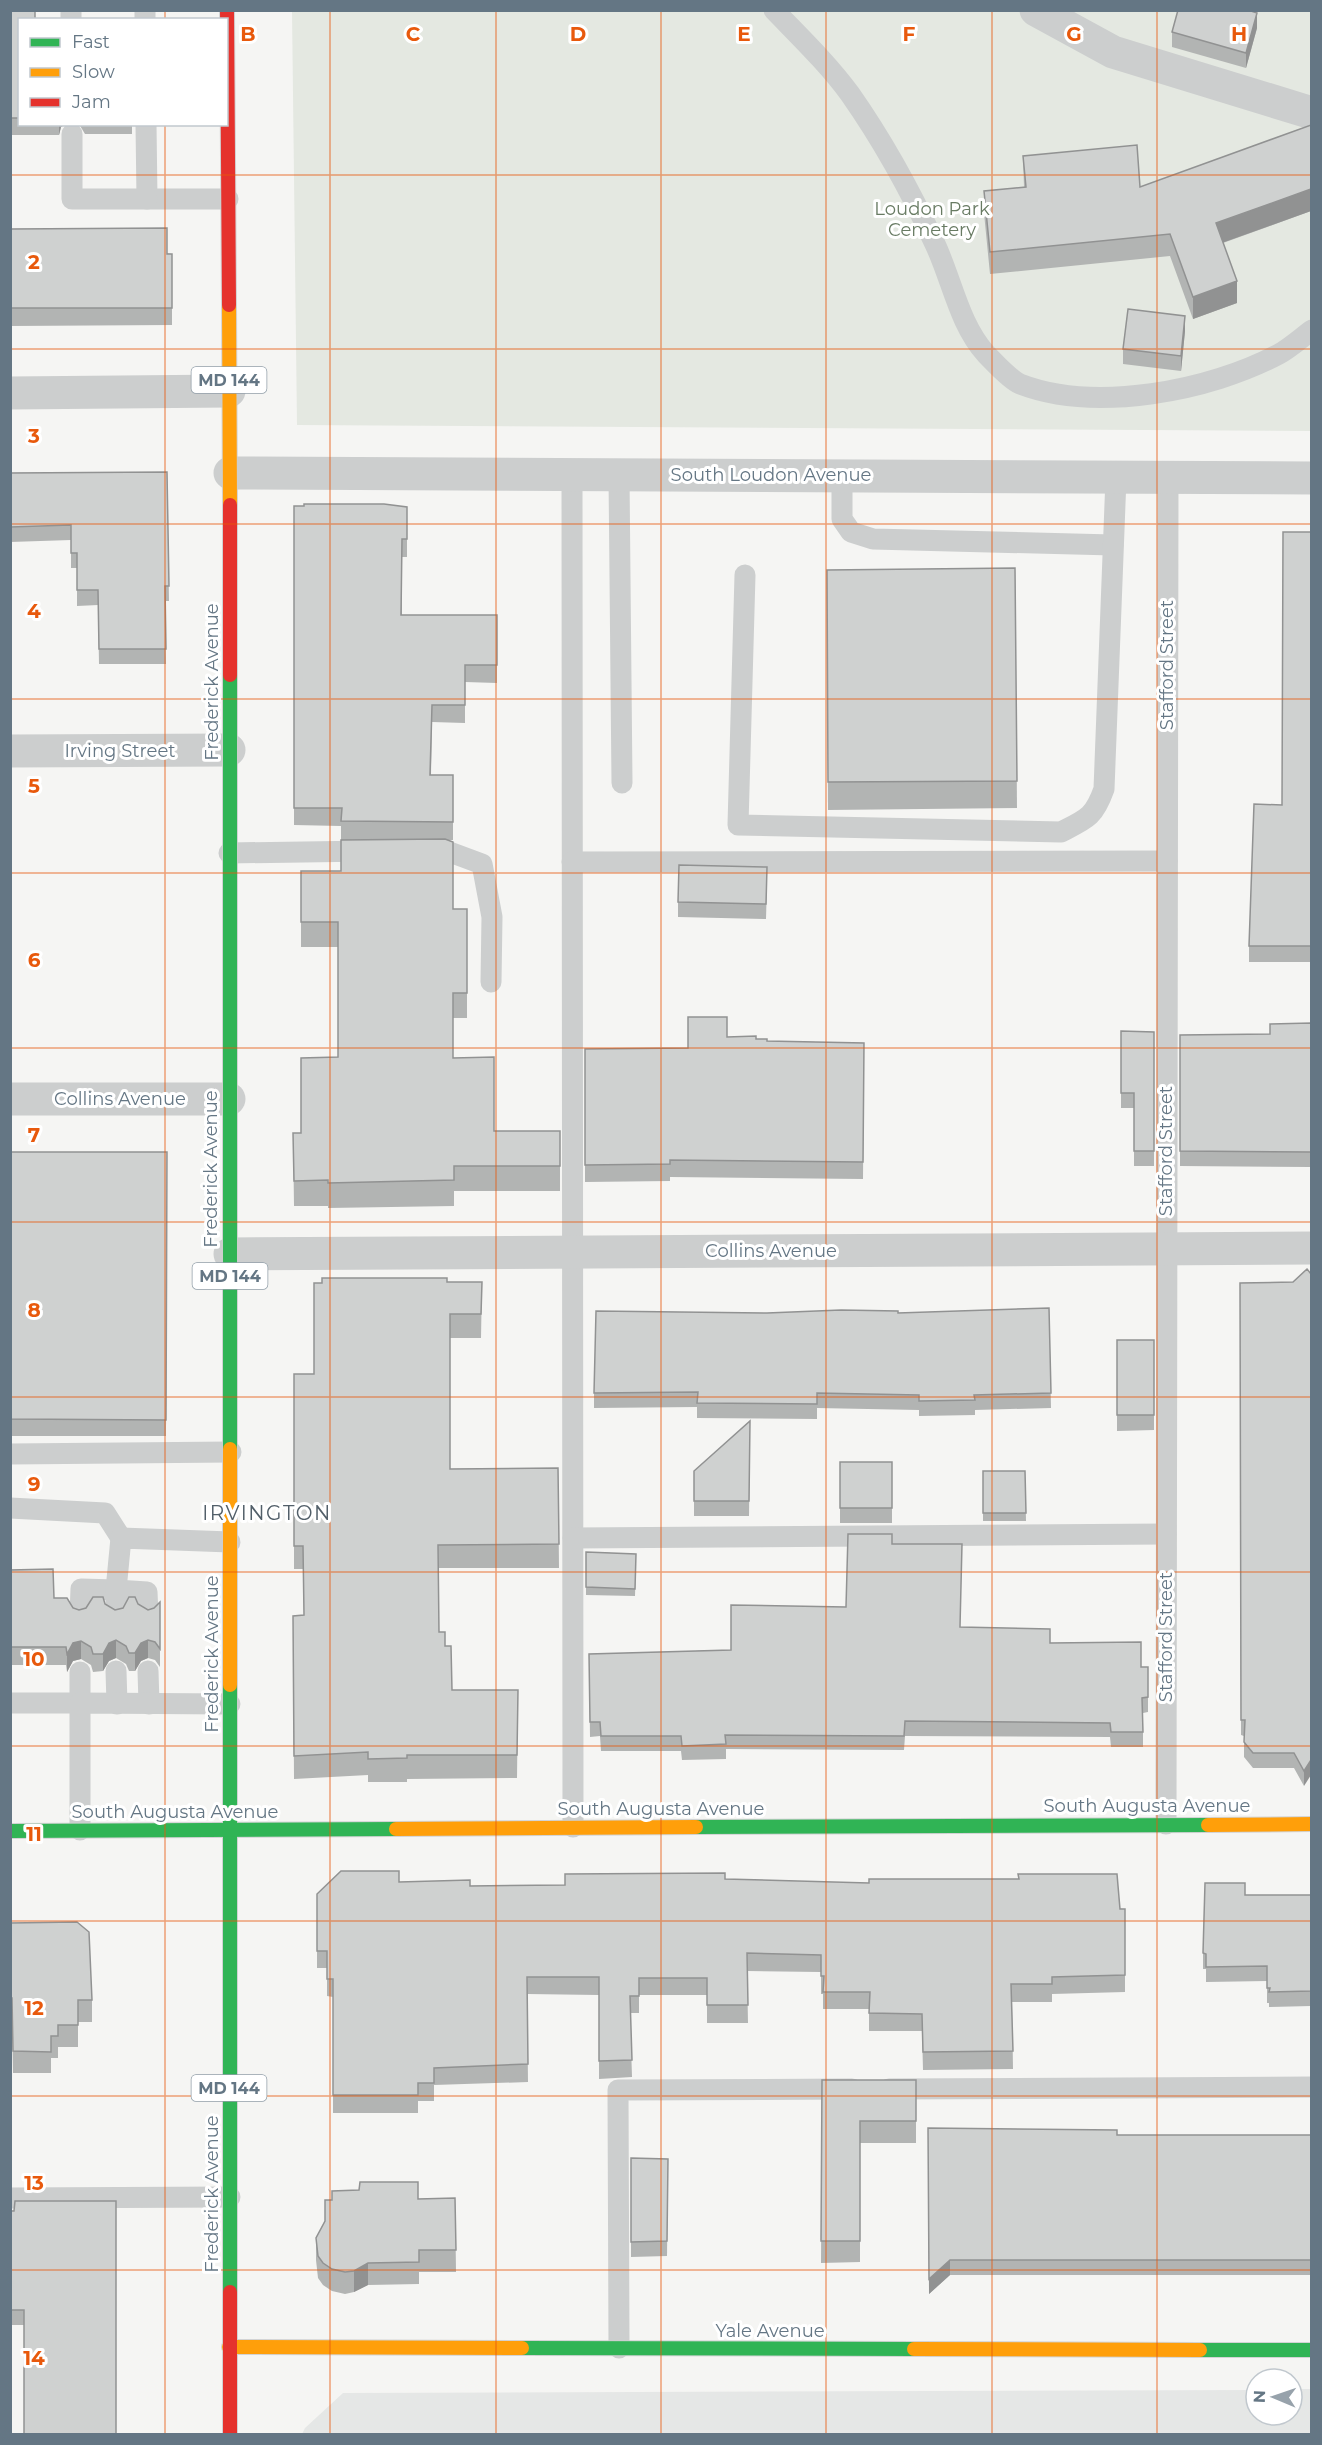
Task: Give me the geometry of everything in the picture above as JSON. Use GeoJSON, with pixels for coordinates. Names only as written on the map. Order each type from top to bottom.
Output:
{"type":"FeatureCollection","features":[{"type":"Feature","properties":{"kind":"main road","name":"Frederick Avenue"},"geometry":{"type":"LineString","coordinates":[[228,126],[230,473],[230,2434]]}},
{"type":"Feature","properties":{"kind":"main road","name":"South Augusta Avenue"},"geometry":{"type":"LineString","coordinates":[[10,1831],[1311,1824]]}},
{"type":"Feature","properties":{"kind":"main road","name":"Yale Avenue"},"geometry":{"type":"LineString","coordinates":[[229,2347],[1311,2350]]}},
{"type":"Feature","properties":{"kind":"street"},"geometry":{"type":"LineString","coordinates":[[1036,10],[1113,52],[1311,114]]}},
{"type":"Feature","properties":{"kind":"street"},"geometry":{"type":"LineString","coordinates":[[10,393],[229,391]]}},
{"type":"Feature","properties":{"kind":"street","name":"South Loudon Avenue"},"geometry":{"type":"LineString","coordinates":[[230,473],[1311,478]]}},
{"type":"Feature","properties":{"kind":"street","name":"Irving Street"},"geometry":{"type":"LineString","coordinates":[[10,751],[229,750]]}},
{"type":"Feature","properties":{"kind":"street","name":"Collins Avenue"},"geometry":{"type":"LineString","coordinates":[[10,1099],[229,1099]]}},
{"type":"Feature","properties":{"kind":"street","name":"Collins Avenue"},"geometry":{"type":"LineString","coordinates":[[230,1254],[1311,1248]]}},
{"type":"Feature","properties":{"kind":"lane"},"geometry":{"type":"LineString","coordinates":[[774,10],[849,93],[896,167],[936,245],[963,316],[985,353],[1018,383],[1066,397],[1114,399],[1178,388],[1238,373],[1280,353],[1311,330]]}},
{"type":"Feature","properties":{"kind":"lane"},"geometry":{"type":"LineString","coordinates":[[146,126],[147,199]]}},
{"type":"Feature","properties":{"kind":"lane"},"geometry":{"type":"LineString","coordinates":[[72,134],[72,199],[228,199]]}},
{"type":"Feature","properties":{"kind":"lane"},"geometry":{"type":"LineString","coordinates":[[572,475],[573,1827]]}},
{"type":"Feature","properties":{"kind":"lane"},"geometry":{"type":"LineString","coordinates":[[619,475],[622,783]]}},
{"type":"Feature","properties":{"kind":"lane"},"geometry":{"type":"LineString","coordinates":[[842,475],[842,519],[851,532],[873,539],[1113,545]]}},
{"type":"Feature","properties":{"kind":"lane"},"geometry":{"type":"LineString","coordinates":[[745,575],[738,825],[1061,832],[1082,821],[1097,808],[1104,789],[1116,478]]}},
{"type":"Feature","properties":{"kind":"lane","name":"Stafford Street"},"geometry":{"type":"LineString","coordinates":[[1166,1824],[1168,478]]}},
{"type":"Feature","properties":{"kind":"lane"},"geometry":{"type":"LineString","coordinates":[[229,853],[447,851],[482,864],[492,917],[491,982]]}},
{"type":"Feature","properties":{"kind":"lane"},"geometry":{"type":"LineString","coordinates":[[572,862],[1167,861]]}},
{"type":"Feature","properties":{"kind":"lane"},"geometry":{"type":"LineString","coordinates":[[10,1454],[231,1452]]}},
{"type":"Feature","properties":{"kind":"lane"},"geometry":{"type":"LineString","coordinates":[[10,1508],[105,1513],[121,1538],[116,1615]]}},
{"type":"Feature","properties":{"kind":"lane"},"geometry":{"type":"LineString","coordinates":[[573,1538],[1166,1534]]}},
{"type":"Feature","properties":{"kind":"lane"},"geometry":{"type":"LineString","coordinates":[[121,1538],[230,1542]]}},
{"type":"Feature","properties":{"kind":"lane"},"geometry":{"type":"LineString","coordinates":[[80,1615],[81,1589],[147,1592],[148,1615]]}},
{"type":"Feature","properties":{"kind":"lane"},"geometry":{"type":"LineString","coordinates":[[116,1671],[117,1704]]}},
{"type":"Feature","properties":{"kind":"lane"},"geometry":{"type":"LineString","coordinates":[[148,1671],[149,1704]]}},
{"type":"Feature","properties":{"kind":"lane"},"geometry":{"type":"LineString","coordinates":[[80,1672],[80,1830]]}},
{"type":"Feature","properties":{"kind":"lane"},"geometry":{"type":"LineString","coordinates":[[10,1703],[230,1704]]}},
{"type":"Feature","properties":{"kind":"lane"},"geometry":{"type":"LineString","coordinates":[[619,2348],[618,2091],[1311,2087]]}},
{"type":"Feature","properties":{"kind":"lane"},"geometry":{"type":"LineString","coordinates":[[10,2198],[230,2197]]}},
{"type":"Feature","properties":{"kind":"shaded area"},"geometry":{"type":"Polygon","coordinates":[[[1304,2389],[1311,2389],[1311,2434],[302,2434],[305,2428],[343,2393],[1244,2390],[1244,2427],[1304,2427],[1304,2389]]]}},
{"type":"Feature","properties":{"kind":"green space","name":"Loudon Park Cemetery"},"geometry":{"type":"Polygon","coordinates":[[[292,11],[1311,11],[1311,431],[297,425],[292,11]]]}},
{"type":"Feature","properties":{"kind":"building"},"geometry":{"type":"Polygon","coordinates":[[[10,10],[35,10],[35,18],[18,18],[18,118],[10,118],[10,10]]]}},
{"type":"Feature","properties":{"kind":"building"},"geometry":{"type":"Polygon","coordinates":[[[1178,10],[1248,10],[1257,13],[1246,53],[1172,32],[1178,10]]]}},
{"type":"Feature","properties":{"kind":"building"},"geometry":{"type":"Polygon","coordinates":[[[1311,125],[1311,189],[1216,223],[1237,281],[1193,297],[1170,234],[990,252],[984,191],[1026,187],[1023,156],[1137,145],[1140,187],[1311,125]]]}},
{"type":"Feature","properties":{"kind":"building"},"geometry":{"type":"Polygon","coordinates":[[[167,228],[167,254],[172,254],[172,308],[10,308],[10,229],[167,228]]]}},
{"type":"Feature","properties":{"kind":"building"},"geometry":{"type":"Polygon","coordinates":[[[1128,309],[1185,316],[1181,356],[1123,349],[1128,309]]]}},
{"type":"Feature","properties":{"kind":"building"},"geometry":{"type":"Polygon","coordinates":[[[167,472],[169,586],[165,586],[166,649],[99,649],[98,590],[77,590],[77,553],[71,553],[71,525],[10,527],[10,473],[167,472]]]}},
{"type":"Feature","properties":{"kind":"building"},"geometry":{"type":"Polygon","coordinates":[[[304,504],[384,504],[407,507],[407,539],[402,539],[401,615],[497,615],[497,665],[465,665],[465,705],[432,705],[430,775],[453,775],[453,822],[341,821],[342,808],[294,808],[294,506],[304,506],[304,504]]]}},
{"type":"Feature","properties":{"kind":"building"},"geometry":{"type":"Polygon","coordinates":[[[1283,532],[1311,532],[1311,946],[1249,946],[1254,804],[1282,805],[1283,532]]]}},
{"type":"Feature","properties":{"kind":"building"},"geometry":{"type":"Polygon","coordinates":[[[1015,568],[1017,781],[828,782],[827,570],[1015,568]]]}},
{"type":"Feature","properties":{"kind":"building"},"geometry":{"type":"Polygon","coordinates":[[[445,839],[453,842],[453,909],[467,909],[467,993],[453,993],[453,1058],[494,1057],[494,1131],[560,1131],[560,1166],[454,1166],[454,1180],[328,1183],[328,1180],[294,1181],[293,1133],[301,1133],[301,1058],[338,1057],[338,922],[301,922],[301,871],[341,871],[341,840],[445,839]]]}},
{"type":"Feature","properties":{"kind":"building"},"geometry":{"type":"Polygon","coordinates":[[[679,865],[767,867],[766,904],[678,902],[679,865]]]}},
{"type":"Feature","properties":{"kind":"building"},"geometry":{"type":"Polygon","coordinates":[[[688,1017],[727,1017],[727,1037],[756,1036],[756,1039],[767,1039],[767,1041],[864,1043],[863,1162],[670,1160],[670,1164],[585,1165],[585,1049],[688,1048],[688,1017]]]}},
{"type":"Feature","properties":{"kind":"building"},"geometry":{"type":"Polygon","coordinates":[[[1311,1023],[1311,1152],[1180,1151],[1180,1035],[1270,1034],[1270,1024],[1311,1023]]]}},
{"type":"Feature","properties":{"kind":"building"},"geometry":{"type":"Polygon","coordinates":[[[1121,1031],[1154,1032],[1154,1151],[1134,1151],[1134,1093],[1121,1093],[1121,1031]]]}},
{"type":"Feature","properties":{"kind":"building"},"geometry":{"type":"Polygon","coordinates":[[[10,1152],[167,1152],[166,1420],[10,1419],[10,1152]]]}},
{"type":"Feature","properties":{"kind":"building"},"geometry":{"type":"Polygon","coordinates":[[[1307,1269],[1311,1274],[1311,1760],[1304,1771],[1294,1753],[1253,1753],[1244,1742],[1245,1720],[1241,1720],[1240,1283],[1293,1282],[1307,1269]]]}},
{"type":"Feature","properties":{"kind":"building"},"geometry":{"type":"Polygon","coordinates":[[[322,1278],[447,1278],[447,1282],[482,1282],[481,1314],[450,1314],[450,1469],[558,1468],[559,1544],[438,1545],[439,1632],[445,1632],[445,1646],[451,1646],[452,1690],[518,1690],[517,1755],[407,1755],[407,1758],[368,1759],[368,1752],[294,1756],[293,1616],[304,1615],[303,1546],[294,1546],[294,1374],[314,1374],[314,1283],[322,1283],[322,1278]]]}},
{"type":"Feature","properties":{"kind":"building"},"geometry":{"type":"Polygon","coordinates":[[[1049,1308],[1051,1393],[974,1395],[975,1400],[919,1401],[919,1395],[817,1393],[817,1404],[697,1403],[698,1392],[594,1393],[596,1311],[767,1313],[841,1310],[898,1311],[898,1313],[1049,1308]]]}},
{"type":"Feature","properties":{"kind":"building"},"geometry":{"type":"Polygon","coordinates":[[[1117,1340],[1154,1340],[1154,1415],[1117,1415],[1117,1340]]]}},
{"type":"Feature","properties":{"kind":"building"},"geometry":{"type":"Polygon","coordinates":[[[750,1421],[749,1501],[694,1501],[694,1471],[750,1421]]]}},
{"type":"Feature","properties":{"kind":"building"},"geometry":{"type":"Polygon","coordinates":[[[840,1462],[892,1462],[892,1508],[840,1508],[840,1462]]]}},
{"type":"Feature","properties":{"kind":"building"},"geometry":{"type":"Polygon","coordinates":[[[983,1471],[1025,1471],[1026,1513],[983,1513],[983,1471]]]}},
{"type":"Feature","properties":{"kind":"building"},"geometry":{"type":"Polygon","coordinates":[[[848,1534],[892,1534],[892,1544],[962,1544],[960,1627],[1050,1629],[1050,1643],[1141,1642],[1141,1667],[1148,1667],[1148,1697],[1142,1698],[1143,1732],[1111,1732],[1110,1723],[905,1721],[904,1736],[725,1735],[726,1744],[682,1746],[681,1736],[601,1736],[600,1722],[590,1722],[589,1654],[731,1650],[731,1605],[846,1607],[848,1534]]]}},
{"type":"Feature","properties":{"kind":"building"},"geometry":{"type":"Polygon","coordinates":[[[586,1552],[636,1554],[635,1589],[586,1587],[586,1552]]]}},
{"type":"Feature","properties":{"kind":"building"},"geometry":{"type":"Polygon","coordinates":[[[53,1569],[54,1598],[67,1598],[73,1608],[79,1610],[86,1608],[93,1597],[103,1597],[105,1604],[115,1610],[123,1608],[129,1597],[135,1597],[138,1604],[148,1610],[160,1602],[160,1649],[155,1642],[148,1640],[141,1643],[135,1653],[129,1653],[126,1646],[116,1640],[109,1643],[103,1654],[93,1654],[91,1647],[81,1641],[73,1643],[67,1654],[66,1647],[10,1647],[10,1570],[53,1569]]]}},
{"type":"Feature","properties":{"kind":"building"},"geometry":{"type":"Polygon","coordinates":[[[341,1871],[399,1871],[399,1882],[470,1880],[470,1886],[565,1885],[565,1874],[725,1873],[725,1879],[869,1883],[869,1879],[1019,1879],[1018,1874],[1117,1874],[1120,1909],[1125,1909],[1125,1975],[1052,1977],[1052,1984],[1011,1984],[1013,2051],[923,2052],[922,2014],[869,2013],[870,1992],[823,1992],[824,1976],[821,1976],[821,1955],[747,1953],[748,2005],[707,2005],[707,1978],[639,1978],[639,1996],[630,1996],[632,2060],[599,2061],[599,1977],[527,1977],[528,2064],[434,2068],[434,2083],[418,2083],[418,2095],[333,2095],[333,1979],[327,1979],[327,1951],[317,1951],[317,1894],[341,1871]]]}},
{"type":"Feature","properties":{"kind":"building"},"geometry":{"type":"Polygon","coordinates":[[[1205,1883],[1245,1883],[1245,1895],[1311,1895],[1311,1991],[1269,1992],[1267,1966],[1206,1967],[1206,1954],[1203,1953],[1205,1883]]]}},
{"type":"Feature","properties":{"kind":"building"},"geometry":{"type":"Polygon","coordinates":[[[77,1922],[89,1932],[92,2000],[78,2000],[78,2025],[58,2025],[58,2036],[51,2036],[51,2052],[13,2051],[10,1923],[77,1922]]]}},
{"type":"Feature","properties":{"kind":"building"},"geometry":{"type":"Polygon","coordinates":[[[822,2080],[916,2080],[916,2121],[860,2121],[860,2241],[821,2241],[822,2080]]]}},
{"type":"Feature","properties":{"kind":"building"},"geometry":{"type":"Polygon","coordinates":[[[928,2128],[1117,2130],[1117,2135],[1311,2135],[1311,2260],[950,2260],[929,2279],[928,2128]]]}},
{"type":"Feature","properties":{"kind":"building"},"geometry":{"type":"Polygon","coordinates":[[[631,2158],[668,2159],[667,2241],[631,2242],[631,2158]]]}},
{"type":"Feature","properties":{"kind":"building"},"geometry":{"type":"Polygon","coordinates":[[[360,2182],[418,2182],[418,2199],[455,2198],[456,2250],[419,2250],[419,2262],[368,2263],[354,2271],[345,2272],[332,2269],[323,2263],[318,2256],[316,2238],[325,2221],[325,2200],[332,2200],[332,2191],[359,2190],[360,2182]]]}},
{"type":"Feature","properties":{"kind":"building"},"geometry":{"type":"Polygon","coordinates":[[[15,2201],[116,2201],[116,2434],[24,2434],[24,2310],[10,2310],[10,2211],[14,2211],[15,2201]]]}},
{"type":"Feature","properties":{"kind":"traffic: fast"},"geometry":{"type":"LineString","coordinates":[[230,675],[230,1449]]}},
{"type":"Feature","properties":{"kind":"traffic: fast"},"geometry":{"type":"LineString","coordinates":[[230,1685],[230,2292]]}},
{"type":"Feature","properties":{"kind":"traffic: fast"},"geometry":{"type":"LineString","coordinates":[[696,1827],[1208,1825]]}},
{"type":"Feature","properties":{"kind":"traffic: fast"},"geometry":{"type":"LineString","coordinates":[[10,1831],[396,1829]]}},
{"type":"Feature","properties":{"kind":"traffic: fast"},"geometry":{"type":"LineString","coordinates":[[522,2348],[914,2349]]}},
{"type":"Feature","properties":{"kind":"traffic: fast"},"geometry":{"type":"LineString","coordinates":[[1200,2350],[1312,2350]]}},
{"type":"Feature","properties":{"kind":"traffic: slow"},"geometry":{"type":"LineString","coordinates":[[229,305],[230,505]]}},
{"type":"Feature","properties":{"kind":"traffic: slow"},"geometry":{"type":"LineString","coordinates":[[230,1449],[230,1685]]}},
{"type":"Feature","properties":{"kind":"traffic: slow"},"geometry":{"type":"LineString","coordinates":[[1208,1825],[1312,1824]]}},
{"type":"Feature","properties":{"kind":"traffic: slow"},"geometry":{"type":"LineString","coordinates":[[396,1829],[696,1827]]}},
{"type":"Feature","properties":{"kind":"traffic: slow"},"geometry":{"type":"LineString","coordinates":[[229,2347],[522,2348]]}},
{"type":"Feature","properties":{"kind":"traffic: slow"},"geometry":{"type":"LineString","coordinates":[[914,2349],[1200,2350]]}},
{"type":"Feature","properties":{"kind":"traffic: jam"},"geometry":{"type":"LineString","coordinates":[[227,10],[227,18]]}},
{"type":"Feature","properties":{"kind":"traffic: jam"},"geometry":{"type":"LineString","coordinates":[[228,126],[229,305]]}},
{"type":"Feature","properties":{"kind":"traffic: jam"},"geometry":{"type":"LineString","coordinates":[[230,505],[230,675]]}},
{"type":"Feature","properties":{"kind":"traffic: jam"},"geometry":{"type":"LineString","coordinates":[[230,2292],[230,2434]]}},
{"type":"Feature","properties":{"kind":"district","name":"IRVINGTON"},"geometry":{"type":"Point","coordinates":[267,1513]}}]}
